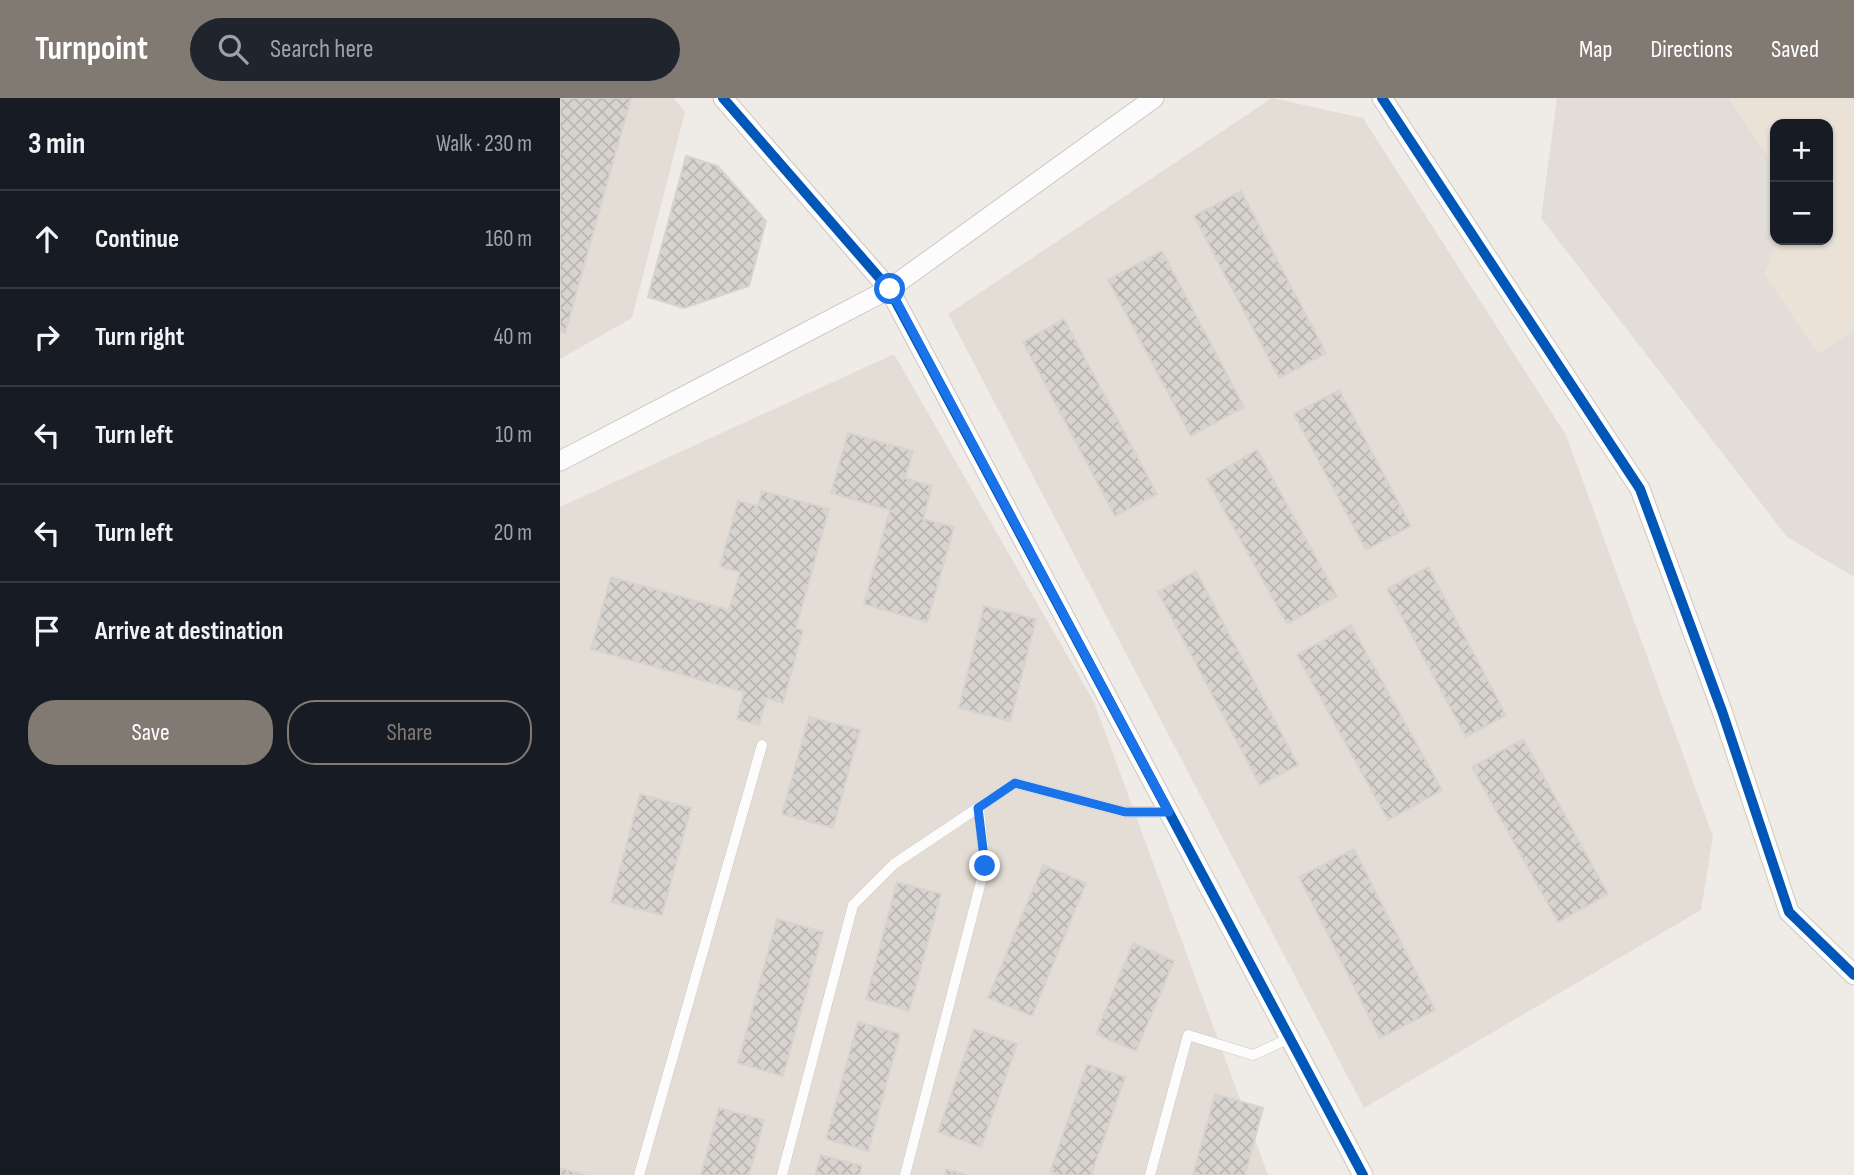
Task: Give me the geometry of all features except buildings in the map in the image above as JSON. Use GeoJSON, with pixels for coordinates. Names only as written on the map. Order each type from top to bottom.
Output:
{"type":"FeatureCollection","features":[{"type":"Feature","properties":{"kind":"street"},"geometry":{"type":"LineString","coordinates":[[723,98],[890,289],[1363,1175]]}},
{"type":"Feature","properties":{"kind":"street"},"geometry":{"type":"LineString","coordinates":[[560,461],[890,289],[1154,98]]}},
{"type":"Feature","properties":{"kind":"street"},"geometry":{"type":"LineString","coordinates":[[1382,98],[1640,489],[1722,711],[1789,912],[1854,975]]}},
{"type":"Feature","properties":{"kind":"lane"},"geometry":{"type":"LineString","coordinates":[[639,1175],[762,745]]}},
{"type":"Feature","properties":{"kind":"lane"},"geometry":{"type":"LineString","coordinates":[[782,1175],[853,905],[894,864],[1015,783],[1125,812],[1169,812]]}},
{"type":"Feature","properties":{"kind":"lane"},"geometry":{"type":"LineString","coordinates":[[905,1175],[985,866],[978,808]]}},
{"type":"Feature","properties":{"kind":"lane"},"geometry":{"type":"LineString","coordinates":[[1150,1175],[1188,1035],[1253,1055],[1290,1038]]}},
{"type":"Feature","properties":{"kind":"shaded area"},"geometry":{"type":"Polygon","coordinates":[[[560,98],[674,98],[685,112],[632,318],[560,359],[560,98]]]}},
{"type":"Feature","properties":{"kind":"shaded area"},"geometry":{"type":"Polygon","coordinates":[[[1272,98],[1363,118],[1566,435],[1713,836],[1701,910],[1364,1108],[948,314],[1272,98]]]}},
{"type":"Feature","properties":{"kind":"shaded area"},"geometry":{"type":"Polygon","coordinates":[[[1557,98],[1854,98],[1854,577],[1787,537],[1541,218],[1557,98]]]}},
{"type":"Feature","properties":{"kind":"shaded area"},"geometry":{"type":"Polygon","coordinates":[[[1728,98],[1854,98],[1854,331],[1818,354],[1764,274],[1776,245],[1833,245],[1833,119],[1770,119],[1770,160],[1728,98]]]}},
{"type":"Feature","properties":{"kind":"shaded area"},"geometry":{"type":"Polygon","coordinates":[[[894,354],[1094,702],[1268,1175],[560,1175],[560,507],[894,354]]]}},
{"type":"Feature","properties":{"kind":"cycle path"},"geometry":{"type":"LineString","coordinates":[[723,98],[889,289],[1363,1175]]}},
{"type":"Feature","properties":{"kind":"cycle path"},"geometry":{"type":"LineString","coordinates":[[1382,98],[1640,489],[1722,711],[1789,912],[1854,975]]}},
{"type":"Feature","properties":{"kind":"route"},"geometry":{"type":"LineString","coordinates":[[890,289],[1169,812],[1125,812],[1015,783],[978,808],[985,866]]}}]}
